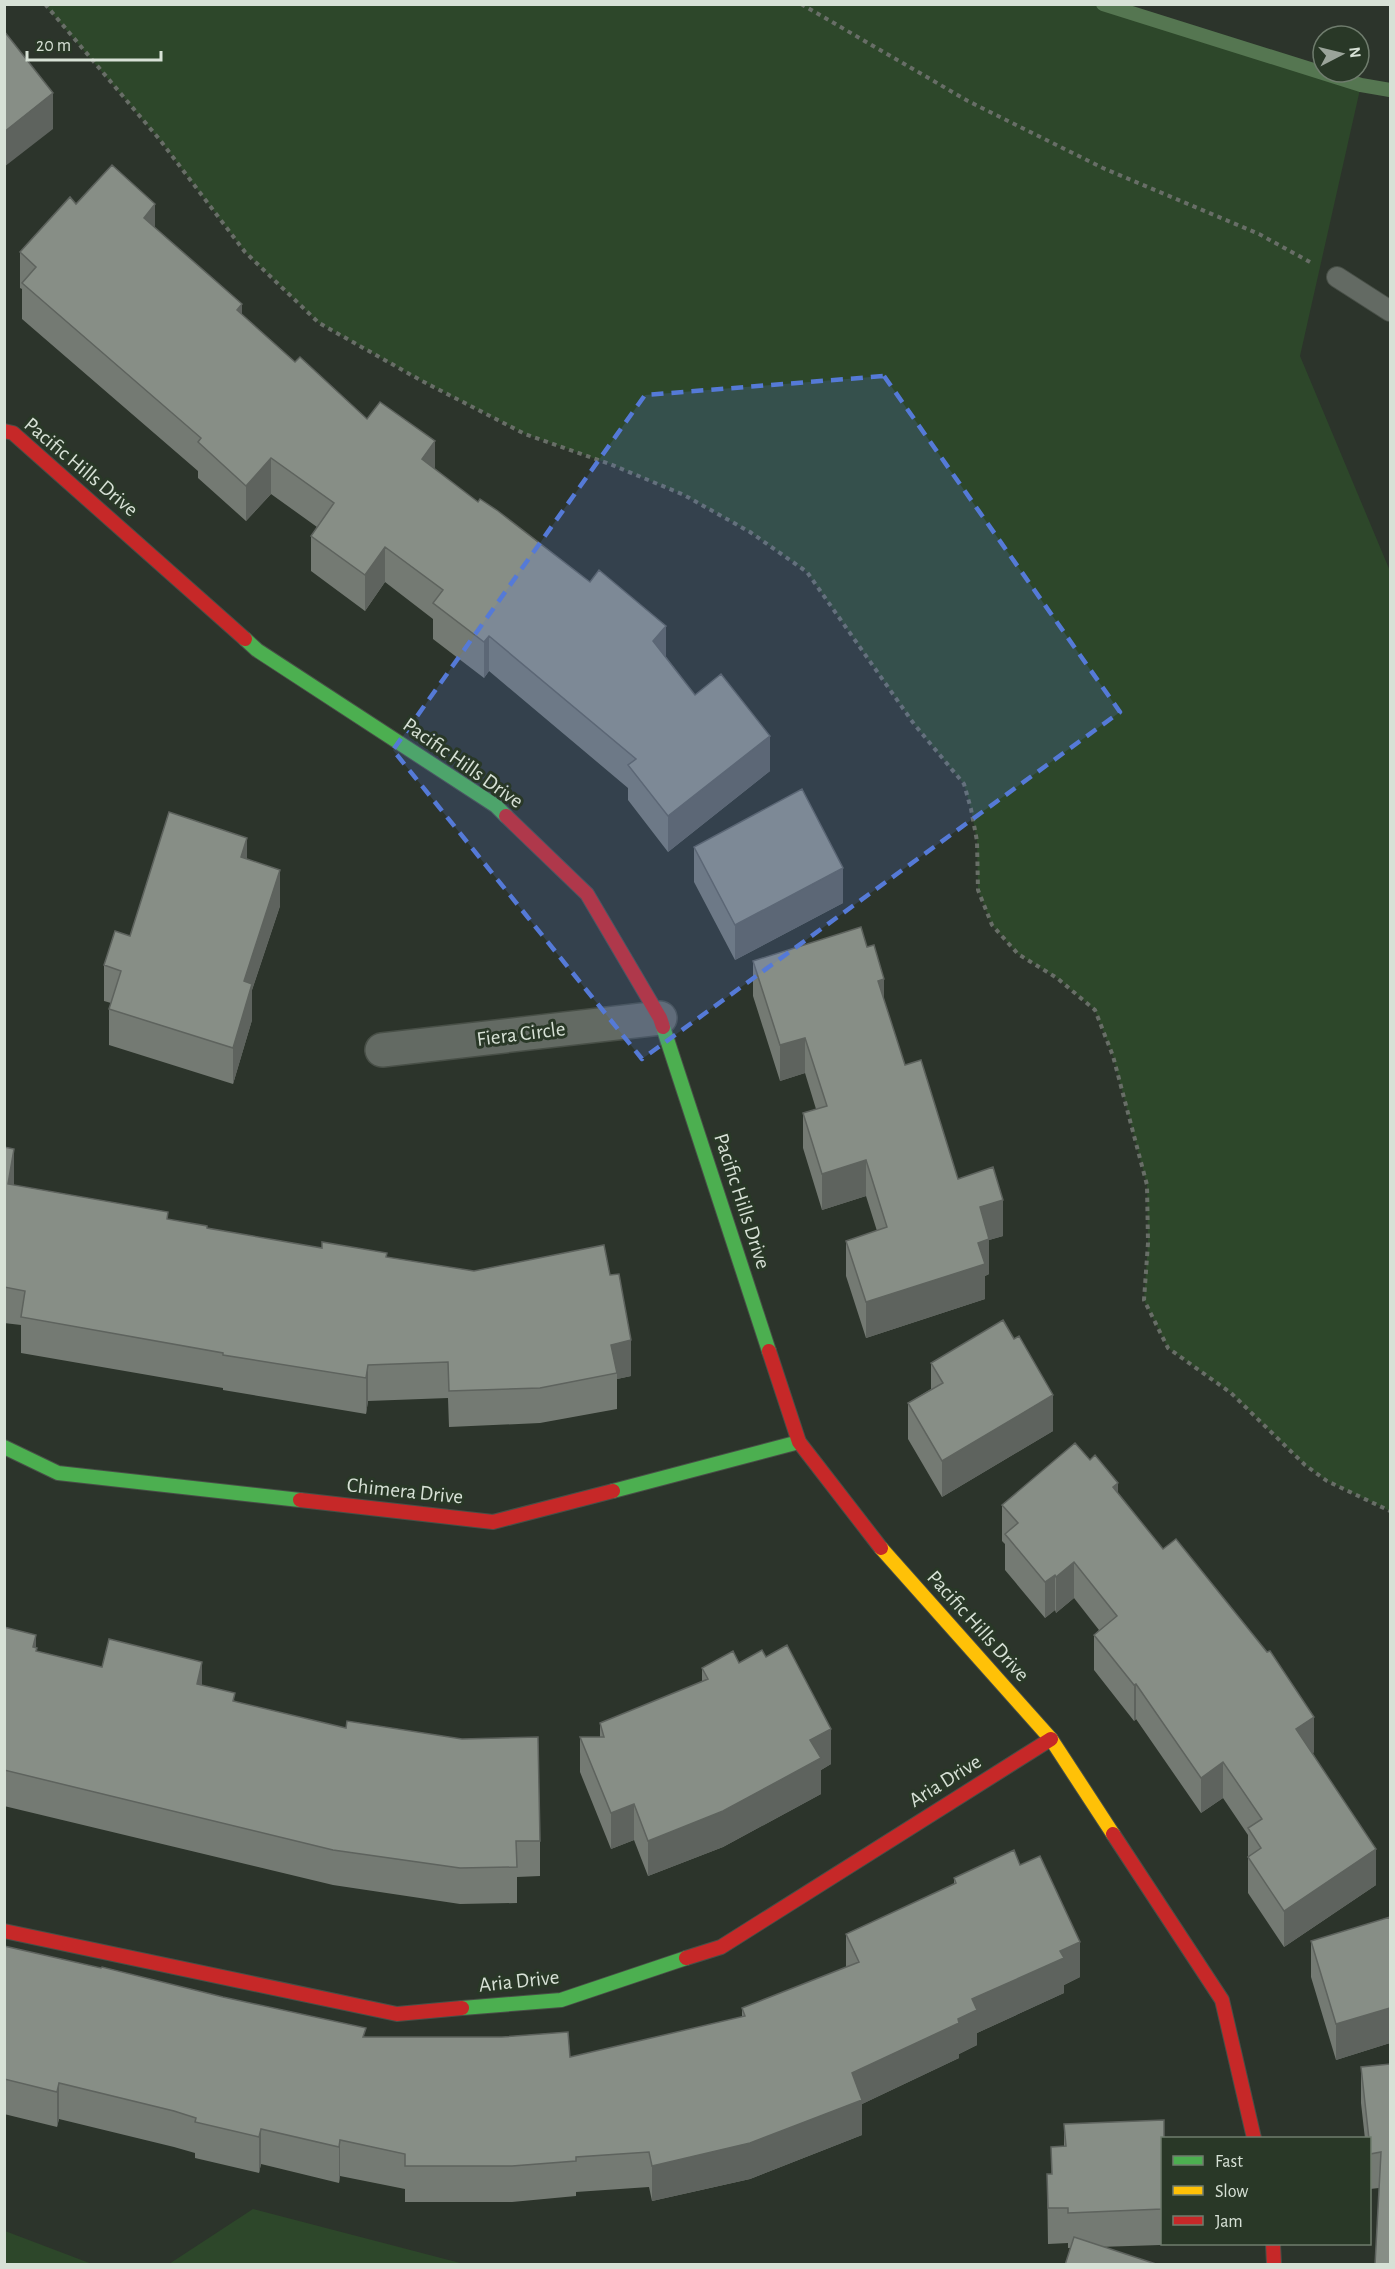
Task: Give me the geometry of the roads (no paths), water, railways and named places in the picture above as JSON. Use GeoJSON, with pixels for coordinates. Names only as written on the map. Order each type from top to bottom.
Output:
{"type":"FeatureCollection","features":[{"type":"Feature","properties":{"kind":"street","name":"Pacific Hills Drive"},"geometry":{"type":"LineString","coordinates":[[4,430],[13,433],[257,650],[496,806],[587,894],[660,1018],[799,1442],[868,1535],[1051,1739],[1222,2000],[1254,2137]]}},
{"type":"Feature","properties":{"kind":"street","name":"Fiera Circle"},"geometry":{"type":"LineString","coordinates":[[382,1050],[660,1018]]}},
{"type":"Feature","properties":{"kind":"street","name":"Chimera Drive"},"geometry":{"type":"LineString","coordinates":[[4,1447],[58,1473],[493,1522],[799,1442]]}},
{"type":"Feature","properties":{"kind":"street","name":"Aria Drive"},"geometry":{"type":"LineString","coordinates":[[4,1931],[397,2014],[561,2000],[721,1947],[1051,1739]]}},
{"type":"Feature","properties":{"kind":"street"},"geometry":{"type":"LineString","coordinates":[[1274,2245],[1275,2265]]}},
{"type":"Feature","properties":{"kind":"lane"},"geometry":{"type":"LineString","coordinates":[[1336,277],[1390,311]]}},
{"type":"Feature","properties":{"kind":"waterway"},"geometry":{"type":"LineString","coordinates":[[1103,4],[1361,85],[1390,90]]}}]}
